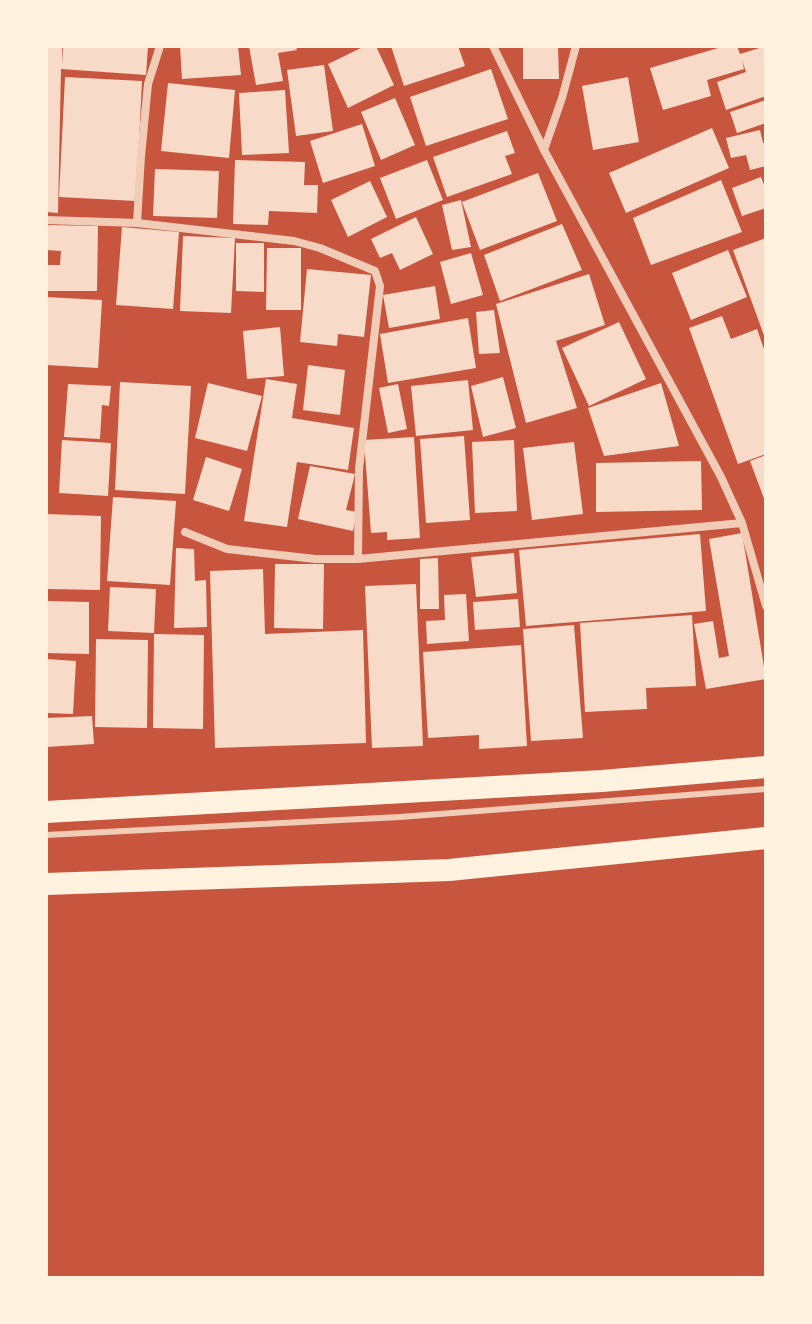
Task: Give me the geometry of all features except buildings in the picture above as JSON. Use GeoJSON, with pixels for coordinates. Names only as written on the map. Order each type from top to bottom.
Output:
{"type":"FeatureCollection","features":[{"type":"Feature","properties":{"kind":"highway"},"geometry":{"type":"LineString","coordinates":[[46,812],[571,783],[766,767]]}},
{"type":"Feature","properties":{"kind":"highway"},"geometry":{"type":"LineString","coordinates":[[46,884],[449,870],[766,838]]}},
{"type":"Feature","properties":{"kind":"street"},"geometry":{"type":"LineString","coordinates":[[137,223],[148,84],[160,46]]}},
{"type":"Feature","properties":{"kind":"street"},"geometry":{"type":"LineString","coordinates":[[493,46],[544,150],[702,440],[742,523],[766,606]]}},
{"type":"Feature","properties":{"kind":"street"},"geometry":{"type":"LineString","coordinates":[[544,150],[576,46]]}},
{"type":"Feature","properties":{"kind":"street"},"geometry":{"type":"LineString","coordinates":[[46,220],[137,223],[294,241],[320,248],[375,271],[380,286],[359,469],[358,559]]}},
{"type":"Feature","properties":{"kind":"street"},"geometry":{"type":"LineString","coordinates":[[185,532],[227,549],[315,559],[358,559],[742,523]]}},
{"type":"Feature","properties":{"kind":"street"},"geometry":{"type":"LineString","coordinates":[[755,565],[766,562]]}},
{"type":"Feature","properties":{"kind":"lane"},"geometry":{"type":"LineString","coordinates":[[46,835],[400,817],[766,789]]}}]}
